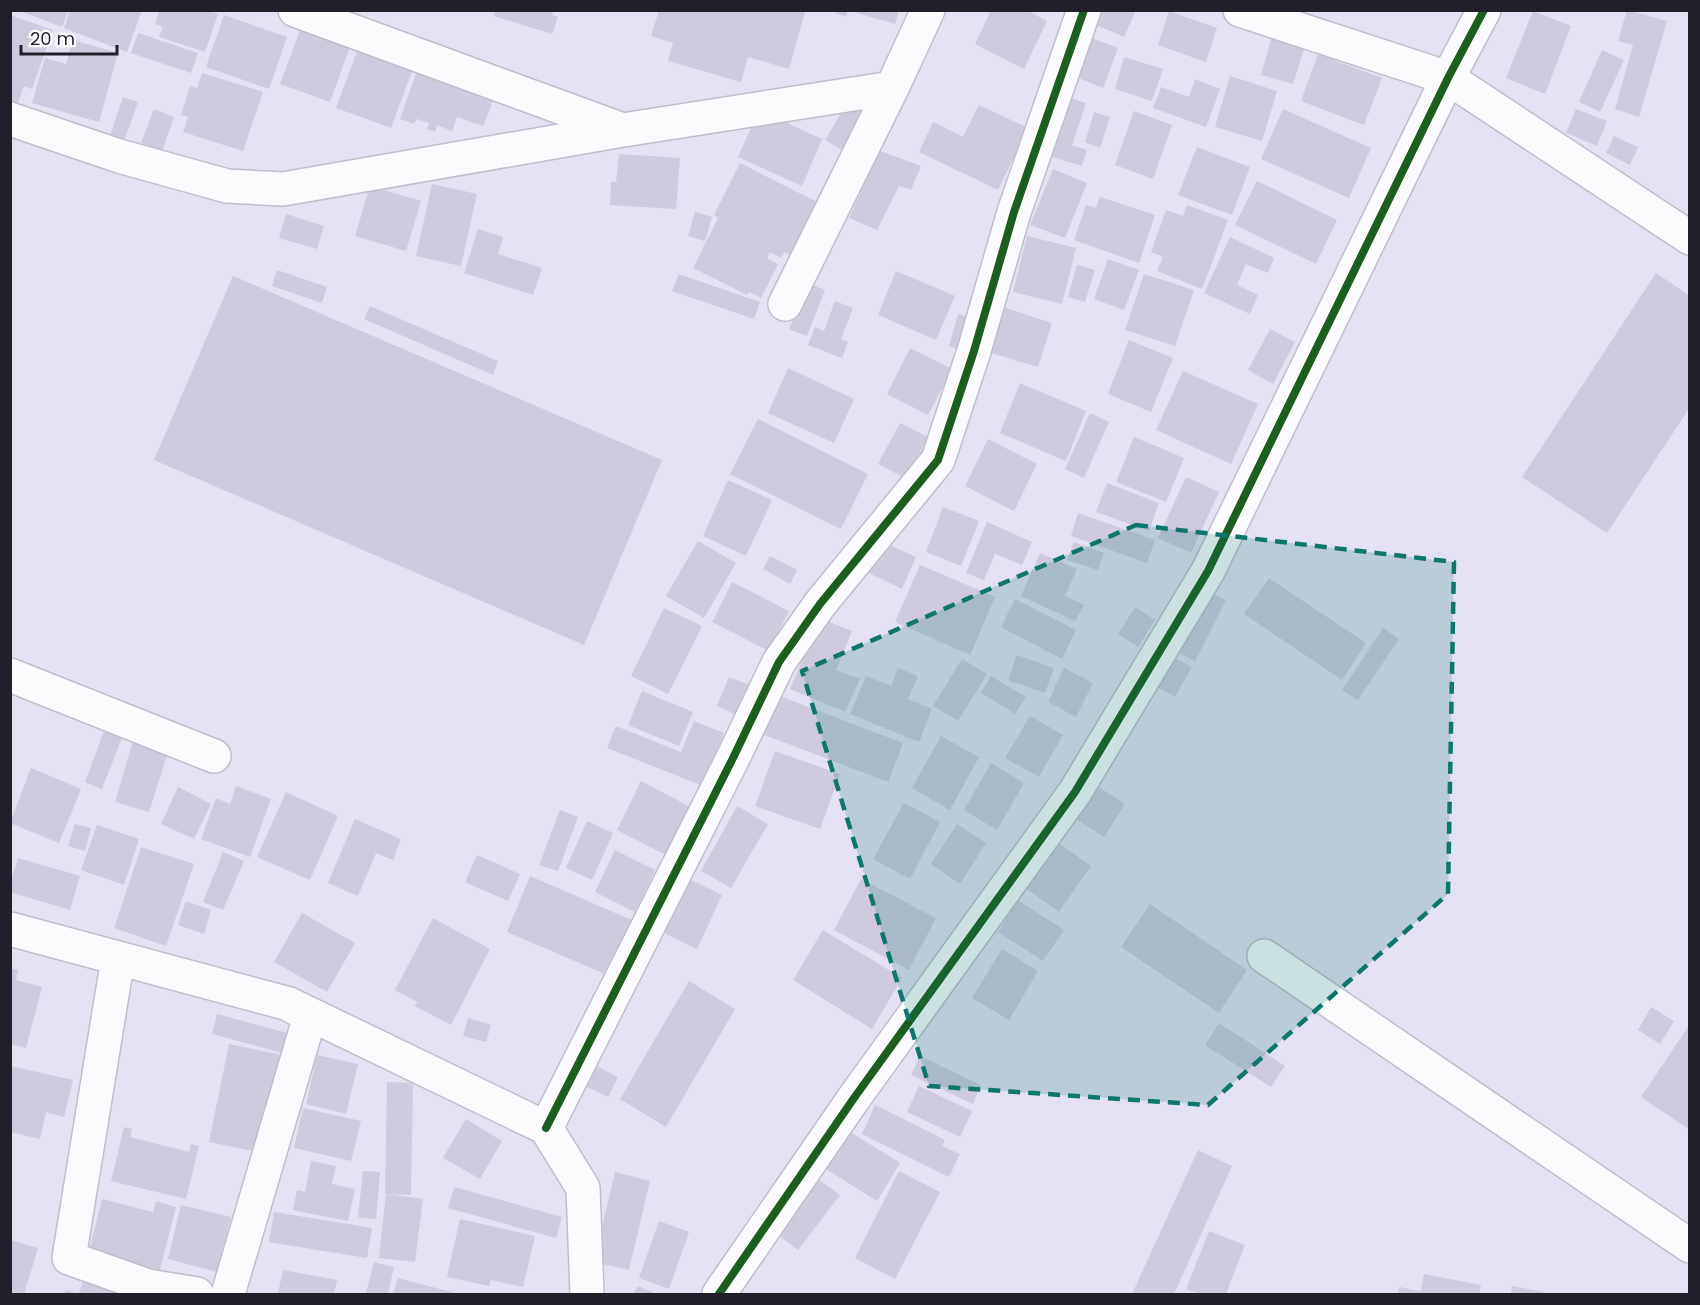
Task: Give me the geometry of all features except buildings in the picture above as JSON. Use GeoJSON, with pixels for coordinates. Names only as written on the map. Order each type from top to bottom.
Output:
{"type":"FeatureCollection","features":[{"type":"Feature","properties":{"kind":"street"},"geometry":{"type":"LineString","coordinates":[[295,10],[623,130]]}},
{"type":"Feature","properties":{"kind":"street"},"geometry":{"type":"LineString","coordinates":[[785,304],[928,10]]}},
{"type":"Feature","properties":{"kind":"street"},"geometry":{"type":"LineString","coordinates":[[546,1128],[779,662],[820,604],[938,460],[974,351],[1014,212],[1084,10]]}},
{"type":"Feature","properties":{"kind":"street"},"geometry":{"type":"LineString","coordinates":[[1240,10],[1448,78],[1689,238]]}},
{"type":"Feature","properties":{"kind":"street"},"geometry":{"type":"LineString","coordinates":[[719,1294],[875,1069],[1075,792],[1202,581],[1448,78],[1484,10]]}},
{"type":"Feature","properties":{"kind":"street"},"geometry":{"type":"LineString","coordinates":[[10,119],[118,156],[227,186],[283,189],[623,130],[892,88]]}},
{"type":"Feature","properties":{"kind":"street"},"geometry":{"type":"LineString","coordinates":[[10,675],[214,756]]}},
{"type":"Feature","properties":{"kind":"street"},"geometry":{"type":"LineString","coordinates":[[10,929],[289,1004],[546,1128],[583,1188],[587,1294]]}},
{"type":"Feature","properties":{"kind":"street"},"geometry":{"type":"LineString","coordinates":[[1264,956],[1689,1246]]}},
{"type":"Feature","properties":{"kind":"street"},"geometry":{"type":"LineString","coordinates":[[118,958],[69,1258],[148,1286],[197,1294]]}},
{"type":"Feature","properties":{"kind":"street"},"geometry":{"type":"LineString","coordinates":[[228,1294],[310,1016],[289,1004]]}},
{"type":"Feature","properties":{"kind":"highlighted area"},"geometry":{"type":"Polygon","coordinates":[[[1136,525],[1454,562],[1448,894],[1208,1105],[929,1086],[802,671],[1136,525]]]}},
{"type":"Feature","properties":{"kind":"cycle path"},"geometry":{"type":"LineString","coordinates":[[546,1128],[779,662],[820,604],[938,460],[974,351],[1014,212],[1084,10]]}},
{"type":"Feature","properties":{"kind":"cycle path"},"geometry":{"type":"LineString","coordinates":[[719,1294],[854,1098],[1075,792],[1208,571],[1448,78],[1484,10]]}}]}
